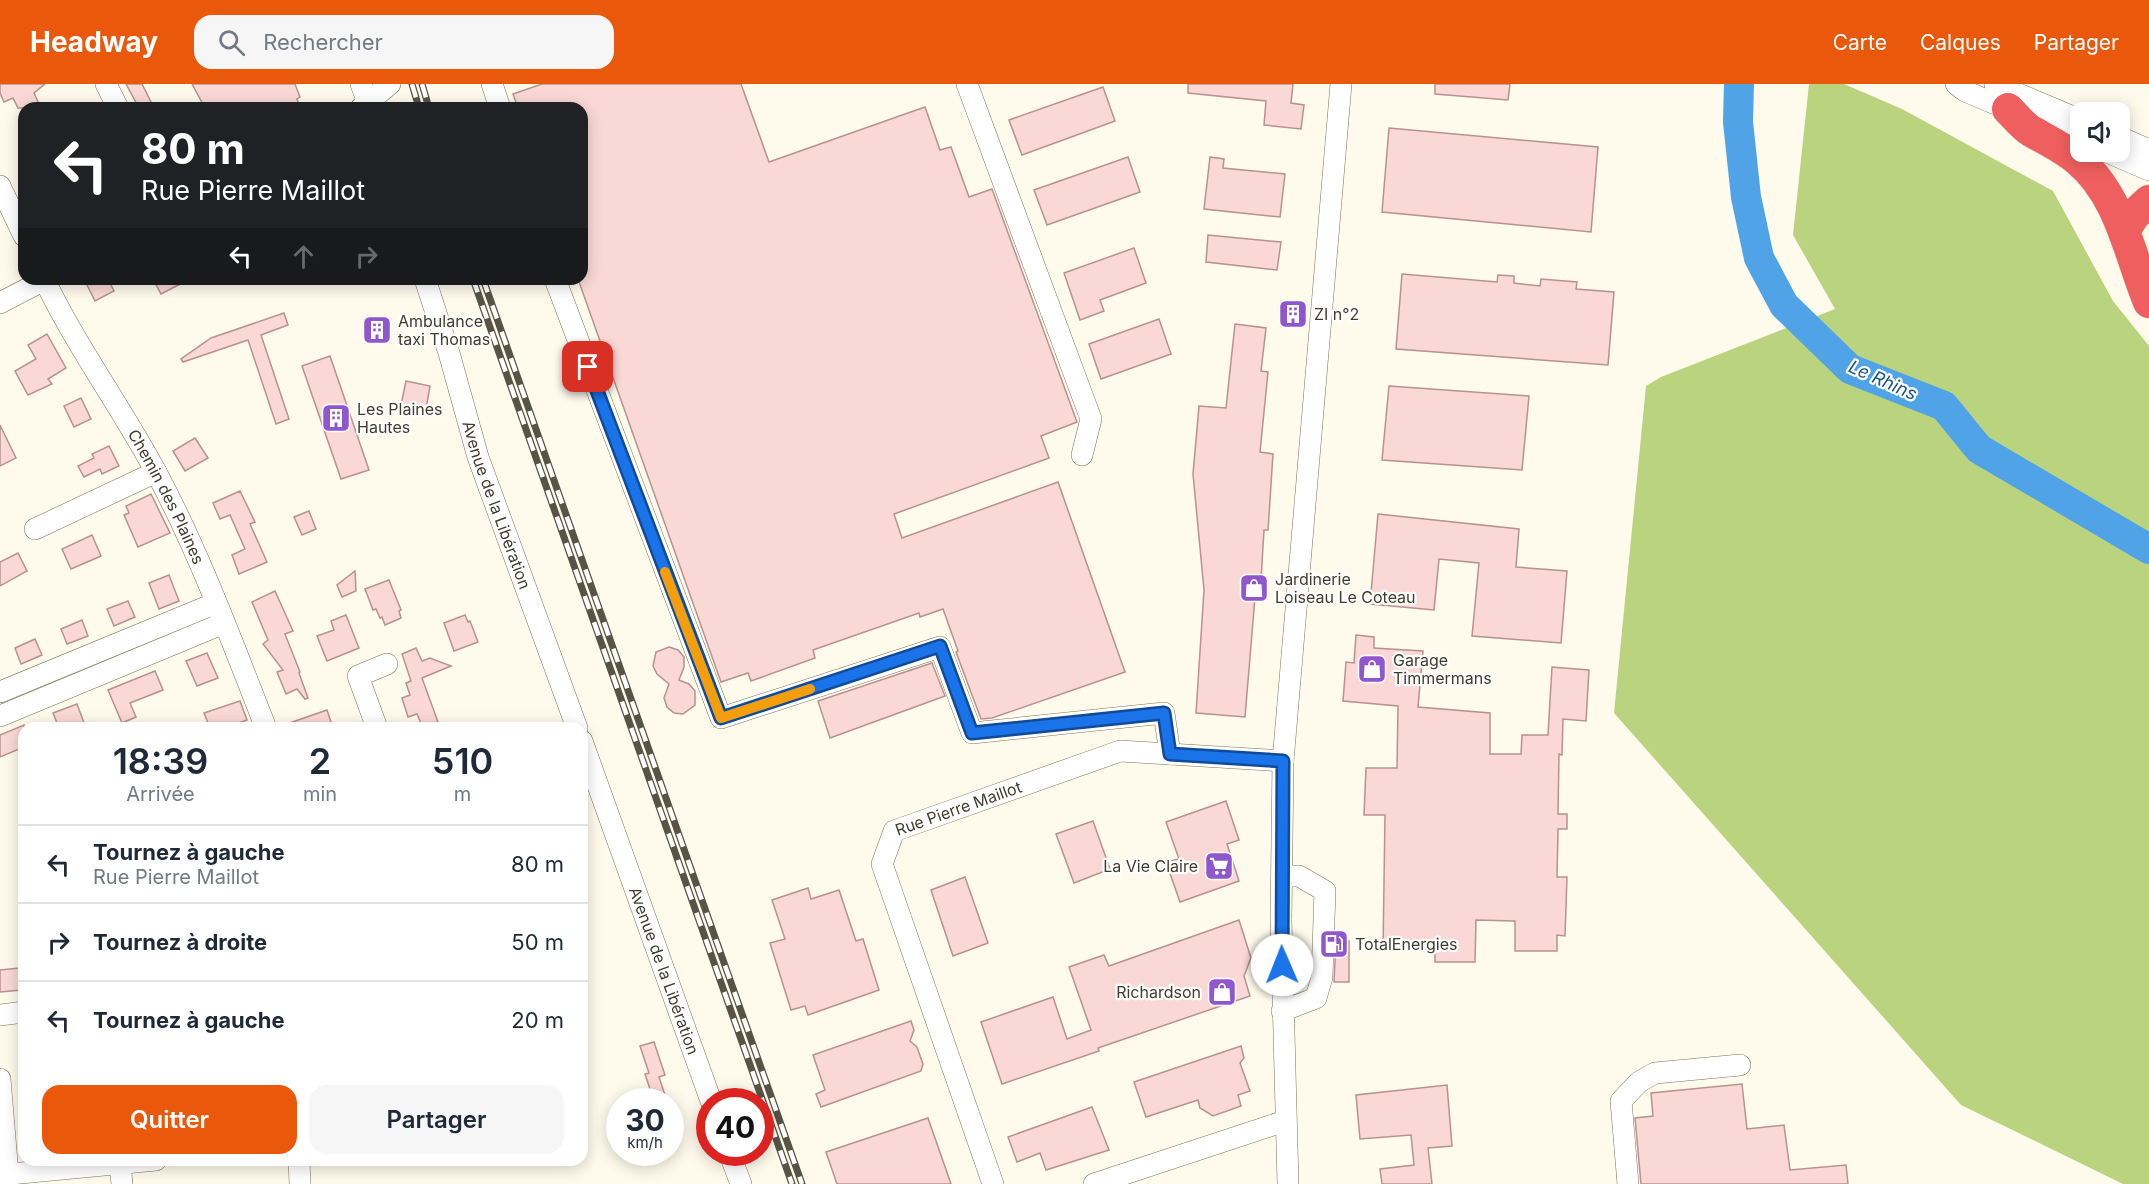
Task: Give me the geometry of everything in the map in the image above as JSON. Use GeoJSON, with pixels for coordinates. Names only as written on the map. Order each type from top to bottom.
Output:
{"type":"FeatureCollection","features":[{"type":"Feature","properties":{"kind":"highway"},"geometry":{"type":"LineString","coordinates":[[2002,96],[2029,130],[2078,159],[2094,175],[2115,208],[2149,302]]}},
{"type":"Feature","properties":{"kind":"highway"},"geometry":{"type":"LineString","coordinates":[[2124,231],[2134,215],[2149,201]]}},
{"type":"Feature","properties":{"kind":"street"},"geometry":{"type":"LineString","coordinates":[[106,84],[115,102]]}},
{"type":"Feature","properties":{"kind":"street"},"geometry":{"type":"LineString","coordinates":[[365,101],[390,84]]}},
{"type":"Feature","properties":{"kind":"street"},"geometry":{"type":"LineString","coordinates":[[492,84],[498,102]]}},
{"type":"Feature","properties":{"kind":"street"},"geometry":{"type":"LineString","coordinates":[[967,84],[1091,419],[1082,455]]}},
{"type":"Feature","properties":{"kind":"street"},"geometry":{"type":"LineString","coordinates":[[1288,1184],[1282,1011],[1283,761],[1341,84]]}},
{"type":"Feature","properties":{"kind":"street"},"geometry":{"type":"LineString","coordinates":[[1956,84],[1965,90],[2002,96],[2070,117]]}},
{"type":"Feature","properties":{"kind":"street"},"geometry":{"type":"LineString","coordinates":[[2002,96],[2070,134]]}},
{"type":"Feature","properties":{"kind":"street"},"geometry":{"type":"LineString","coordinates":[[2130,141],[2149,150]]}},
{"type":"Feature","properties":{"kind":"street"},"geometry":{"type":"LineString","coordinates":[[2130,162],[2149,170]]}},
{"type":"Feature","properties":{"kind":"street"},"geometry":{"type":"LineString","coordinates":[[0,186],[18,224]]}},
{"type":"Feature","properties":{"kind":"street"},"geometry":{"type":"LineString","coordinates":[[0,303],[34,285]]}},
{"type":"Feature","properties":{"kind":"street","name":"Chemin des Plaines"},"geometry":{"type":"LineString","coordinates":[[48,285],[156,472],[185,530],[264,722]]}},
{"type":"Feature","properties":{"kind":"street","name":"Avenue de la Libération"},"geometry":{"type":"LineString","coordinates":[[427,285],[478,457],[575,722]]}},
{"type":"Feature","properties":{"kind":"street"},"geometry":{"type":"LineString","coordinates":[[557,285],[721,718],[940,646],[972,733],[1164,713],[1170,754]]}},
{"type":"Feature","properties":{"kind":"street"},"geometry":{"type":"LineString","coordinates":[[35,529],[156,472]]}},
{"type":"Feature","properties":{"kind":"street"},"geometry":{"type":"LineString","coordinates":[[0,692],[216,603]]}},
{"type":"Feature","properties":{"kind":"street"},"geometry":{"type":"LineString","coordinates":[[0,716],[224,623]]}},
{"type":"Feature","properties":{"kind":"street"},"geometry":{"type":"LineString","coordinates":[[375,722],[358,676],[387,664]]}},
{"type":"Feature","properties":{"kind":"street","name":"Rue Pierre Maillot"},"geometry":{"type":"LineString","coordinates":[[993,1184],[882,864],[894,831],[1120,751],[1283,761]]}},
{"type":"Feature","properties":{"kind":"street","name":"Avenue de la Libération"},"geometry":{"type":"LineString","coordinates":[[588,758],[706,1088]]}},
{"type":"Feature","properties":{"kind":"street"},"geometry":{"type":"LineString","coordinates":[[1282,876],[1299,876],[1325,891],[1322,977],[1316,998],[1282,1011]]}},
{"type":"Feature","properties":{"kind":"street"},"geometry":{"type":"LineString","coordinates":[[0,1015],[18,1013]]}},
{"type":"Feature","properties":{"kind":"street"},"geometry":{"type":"LineString","coordinates":[[1628,1184],[1621,1101],[1638,1082],[1655,1073],[1740,1065]]}},
{"type":"Feature","properties":{"kind":"street"},"geometry":{"type":"LineString","coordinates":[[0,1079],[4,1174],[121,1174],[141,1166]]}},
{"type":"Feature","properties":{"kind":"street"},"geometry":{"type":"LineString","coordinates":[[1094,1184],[1285,1121]]}},
{"type":"Feature","properties":{"kind":"street"},"geometry":{"type":"LineString","coordinates":[[299,1166],[300,1184]]}},
{"type":"Feature","properties":{"kind":"street"},"geometry":{"type":"LineString","coordinates":[[734,1166],[741,1184]]}},
{"type":"Feature","properties":{"kind":"green space"},"geometry":{"type":"Polygon","coordinates":[[[1809,84],[1844,84],[1902,109],[2053,191],[2113,301],[2149,346],[2149,1184],[2123,1184],[1961,1105],[1614,713],[1646,386],[1661,377],[1835,309],[1793,235],[1809,84]]]}},
{"type":"Feature","properties":{"kind":"building"},"geometry":{"type":"Polygon","coordinates":[[[0,84],[45,84],[34,93],[38,102],[18,102],[18,108],[13,98],[4,102],[0,93],[0,84]]]}},
{"type":"Feature","properties":{"kind":"building"},"geometry":{"type":"Polygon","coordinates":[[[126,84],[142,84],[151,102],[136,102],[126,84]]]}},
{"type":"Feature","properties":{"kind":"building"},"geometry":{"type":"Polygon","coordinates":[[[192,84],[295,84],[300,97],[297,99],[298,102],[202,102],[192,84]]]}},
{"type":"Feature","properties":{"kind":"building"},"geometry":{"type":"Polygon","coordinates":[[[542,84],[741,84],[769,162],[925,107],[940,150],[951,147],[969,197],[992,189],[1077,422],[1041,436],[1049,458],[894,514],[902,538],[1058,482],[1125,672],[992,718],[981,719],[943,609],[920,617],[919,613],[813,650],[815,658],[751,681],[748,673],[721,682],[580,285],[588,285],[588,102],[516,102],[513,94],[542,84]]]}},
{"type":"Feature","properties":{"kind":"building"},"geometry":{"type":"Polygon","coordinates":[[[1188,84],[1293,84],[1291,103],[1304,105],[1301,129],[1264,125],[1266,101],[1188,93],[1188,84]]]}},
{"type":"Feature","properties":{"kind":"building"},"geometry":{"type":"Polygon","coordinates":[[[1435,84],[1510,84],[1508,100],[1435,94],[1435,84]]]}},
{"type":"Feature","properties":{"kind":"building"},"geometry":{"type":"Polygon","coordinates":[[[1103,87],[1115,121],[1022,155],[1009,120],[1103,87]]]}},
{"type":"Feature","properties":{"kind":"building"},"geometry":{"type":"Polygon","coordinates":[[[1389,128],[1598,147],[1591,232],[1382,212],[1389,128]]]}},
{"type":"Feature","properties":{"kind":"building"},"geometry":{"type":"Polygon","coordinates":[[[1128,157],[1140,192],[1047,225],[1034,190],[1128,157]]]}},
{"type":"Feature","properties":{"kind":"building"},"geometry":{"type":"Polygon","coordinates":[[[1210,157],[1224,159],[1223,168],[1285,174],[1280,217],[1204,209],[1210,157]]]}},
{"type":"Feature","properties":{"kind":"building"},"geometry":{"type":"Polygon","coordinates":[[[1208,235],[1281,242],[1277,270],[1206,262],[1208,235]]]}},
{"type":"Feature","properties":{"kind":"building"},"geometry":{"type":"Polygon","coordinates":[[[1134,248],[1146,283],[1100,300],[1104,311],[1080,320],[1064,273],[1134,248]]]}},
{"type":"Feature","properties":{"kind":"building"},"geometry":{"type":"Polygon","coordinates":[[[1402,274],[1497,282],[1498,275],[1514,276],[1514,283],[1540,286],[1541,279],[1577,282],[1576,289],[1614,292],[1608,365],[1396,349],[1402,274]]]}},
{"type":"Feature","properties":{"kind":"building"},"geometry":{"type":"Polygon","coordinates":[[[87,285],[111,285],[114,291],[95,301],[87,285]]]}},
{"type":"Feature","properties":{"kind":"building"},"geometry":{"type":"Polygon","coordinates":[[[156,285],[178,285],[161,294],[156,285]]]}},
{"type":"Feature","properties":{"kind":"building"},"geometry":{"type":"Polygon","coordinates":[[[284,313],[288,325],[261,335],[289,419],[276,424],[248,340],[183,362],[181,359],[211,338],[284,313]]]}},
{"type":"Feature","properties":{"kind":"building"},"geometry":{"type":"Polygon","coordinates":[[[1159,319],[1171,354],[1101,379],[1089,344],[1159,319]]]}},
{"type":"Feature","properties":{"kind":"building","name":"Ambulance taxi Thomas"},"geometry":{"type":"Polygon","coordinates":[[[381,320],[386,335],[374,339],[369,324],[381,320]]]}},
{"type":"Feature","properties":{"kind":"building"},"geometry":{"type":"Polygon","coordinates":[[[1235,324],[1266,328],[1261,371],[1268,372],[1260,452],[1273,454],[1268,530],[1264,530],[1260,597],[1255,597],[1245,717],[1196,713],[1204,590],[1193,474],[1199,406],[1226,408],[1235,324]]]}},
{"type":"Feature","properties":{"kind":"building"},"geometry":{"type":"Polygon","coordinates":[[[47,334],[66,368],[48,379],[52,384],[28,395],[15,371],[36,359],[28,345],[47,334]]]}},
{"type":"Feature","properties":{"kind":"building","name":"Les Plaines Hautes"},"geometry":{"type":"Polygon","coordinates":[[[330,356],[369,470],[341,479],[302,366],[330,356]]]}},
{"type":"Feature","properties":{"kind":"building"},"geometry":{"type":"Polygon","coordinates":[[[406,381],[430,386],[425,415],[400,410],[406,381]]]}},
{"type":"Feature","properties":{"kind":"building"},"geometry":{"type":"Polygon","coordinates":[[[1389,386],[1529,396],[1522,470],[1382,460],[1389,386]]]}},
{"type":"Feature","properties":{"kind":"building"},"geometry":{"type":"Polygon","coordinates":[[[81,398],[91,419],[74,427],[64,406],[81,398]]]}},
{"type":"Feature","properties":{"kind":"building"},"geometry":{"type":"Polygon","coordinates":[[[0,425],[16,458],[0,466],[0,425]]]}},
{"type":"Feature","properties":{"kind":"building"},"geometry":{"type":"Polygon","coordinates":[[[195,438],[208,458],[185,471],[173,451],[195,438]]]}},
{"type":"Feature","properties":{"kind":"building"},"geometry":{"type":"Polygon","coordinates":[[[109,446],[119,466],[102,474],[100,469],[84,477],[78,466],[94,458],[92,454],[109,446]]]}},
{"type":"Feature","properties":{"kind":"building"},"geometry":{"type":"Polygon","coordinates":[[[240,491],[255,522],[250,524],[267,562],[239,574],[232,555],[245,549],[230,515],[220,519],[213,503],[240,491]]]}},
{"type":"Feature","properties":{"kind":"building"},"geometry":{"type":"Polygon","coordinates":[[[151,494],[170,533],[138,547],[124,515],[129,513],[126,506],[151,494]]]}},
{"type":"Feature","properties":{"kind":"building"},"geometry":{"type":"Polygon","coordinates":[[[309,511],[316,529],[302,535],[294,517],[309,511]]]}},
{"type":"Feature","properties":{"kind":"building"},"geometry":{"type":"Polygon","coordinates":[[[1378,514],[1519,529],[1516,567],[1567,571],[1561,643],[1472,636],[1479,563],[1439,559],[1434,610],[1370,604],[1378,514]]]}},
{"type":"Feature","properties":{"kind":"building"},"geometry":{"type":"Polygon","coordinates":[[[92,535],[101,556],[71,569],[62,549],[92,535]]]}},
{"type":"Feature","properties":{"kind":"building"},"geometry":{"type":"Polygon","coordinates":[[[18,553],[27,571],[0,586],[0,562],[18,553]]]}},
{"type":"Feature","properties":{"kind":"building"},"geometry":{"type":"Polygon","coordinates":[[[355,571],[356,591],[342,597],[337,585],[355,571]]]}},
{"type":"Feature","properties":{"kind":"building"},"geometry":{"type":"Polygon","coordinates":[[[169,575],[179,601],[159,609],[149,583],[169,575]]]}},
{"type":"Feature","properties":{"kind":"building"},"geometry":{"type":"Polygon","coordinates":[[[389,580],[401,610],[399,611],[401,618],[385,625],[376,609],[373,610],[365,589],[389,580]]]}},
{"type":"Feature","properties":{"kind":"building"},"geometry":{"type":"Polygon","coordinates":[[[275,591],[293,631],[285,634],[308,698],[305,699],[297,689],[286,694],[277,672],[283,670],[263,644],[268,640],[252,602],[275,591]]]}},
{"type":"Feature","properties":{"kind":"building"},"geometry":{"type":"Polygon","coordinates":[[[128,601],[135,617],[114,626],[107,609],[128,601]]]}},
{"type":"Feature","properties":{"kind":"building"},"geometry":{"type":"Polygon","coordinates":[[[346,615],[359,648],[327,661],[317,636],[334,630],[331,621],[346,615]]]}},
{"type":"Feature","properties":{"kind":"building"},"geometry":{"type":"Polygon","coordinates":[[[465,615],[468,622],[470,621],[478,642],[454,651],[444,623],[465,615]]]}},
{"type":"Feature","properties":{"kind":"building"},"geometry":{"type":"Polygon","coordinates":[[[82,620],[88,636],[67,644],[61,629],[82,620]]]}},
{"type":"Feature","properties":{"kind":"building"},"geometry":{"type":"Polygon","coordinates":[[[1356,635],[1374,637],[1374,648],[1423,651],[1418,707],[1490,713],[1490,754],[1521,754],[1522,735],[1548,735],[1552,667],[1589,670],[1586,721],[1563,719],[1562,755],[1559,754],[1558,814],[1567,814],[1567,829],[1558,829],[1557,877],[1567,877],[1565,936],[1557,935],[1557,951],[1515,951],[1515,921],[1476,920],[1475,962],[1435,962],[1435,950],[1383,950],[1385,815],[1364,815],[1366,768],[1397,768],[1398,706],[1343,701],[1346,662],[1354,663],[1356,635]]]}},
{"type":"Feature","properties":{"kind":"building"},"geometry":{"type":"Polygon","coordinates":[[[35,639],[42,655],[21,664],[15,648],[35,639]]]}},
{"type":"Feature","properties":{"kind":"building"},"geometry":{"type":"Polygon","coordinates":[[[669,647],[678,650],[684,657],[684,667],[679,680],[689,684],[695,691],[695,705],[683,714],[674,713],[667,707],[664,698],[669,684],[657,674],[653,666],[656,652],[669,647]]]}},
{"type":"Feature","properties":{"kind":"building"},"geometry":{"type":"Polygon","coordinates":[[[416,648],[422,661],[430,658],[451,666],[422,678],[438,722],[420,722],[417,714],[408,717],[402,698],[410,695],[406,683],[411,681],[402,654],[416,648]]]}},
{"type":"Feature","properties":{"kind":"building"},"geometry":{"type":"Polygon","coordinates":[[[207,653],[218,678],[197,686],[186,661],[207,653]]]}},
{"type":"Feature","properties":{"kind":"building"},"geometry":{"type":"Polygon","coordinates":[[[932,663],[945,696],[830,738],[818,701],[932,663]]]}},
{"type":"Feature","properties":{"kind":"building"},"geometry":{"type":"Polygon","coordinates":[[[155,671],[163,690],[130,703],[136,717],[122,722],[108,690],[155,671]]]}},
{"type":"Feature","properties":{"kind":"building"},"geometry":{"type":"Polygon","coordinates":[[[240,701],[247,720],[208,722],[204,713],[240,701]]]}},
{"type":"Feature","properties":{"kind":"building"},"geometry":{"type":"Polygon","coordinates":[[[77,704],[84,722],[57,722],[53,713],[77,704]]]}},
{"type":"Feature","properties":{"kind":"building"},"geometry":{"type":"Polygon","coordinates":[[[327,710],[331,722],[292,722],[327,710]]]}},
{"type":"Feature","properties":{"kind":"building"},"geometry":{"type":"Polygon","coordinates":[[[18,728],[18,750],[0,757],[0,735],[18,728]]]}},
{"type":"Feature","properties":{"kind":"building"},"geometry":{"type":"Polygon","coordinates":[[[1226,801],[1239,840],[1227,844],[1239,881],[1180,902],[1166,862],[1179,859],[1166,822],[1226,801]]]}},
{"type":"Feature","properties":{"kind":"building"},"geometry":{"type":"Polygon","coordinates":[[[1093,821],[1110,869],[1074,883],[1056,834],[1093,821]]]}},
{"type":"Feature","properties":{"kind":"building"},"geometry":{"type":"Polygon","coordinates":[[[965,877],[988,943],[953,956],[931,890],[965,877]]]}},
{"type":"Feature","properties":{"kind":"building"},"geometry":{"type":"Polygon","coordinates":[[[808,888],[811,899],[839,890],[856,941],[863,939],[879,990],[808,1015],[805,1006],[791,1010],[770,943],[785,939],[772,900],[808,888]]]}},
{"type":"Feature","properties":{"kind":"building"},"geometry":{"type":"Polygon","coordinates":[[[1239,920],[1251,958],[1244,976],[1250,996],[1098,1048],[1099,1051],[1002,1084],[981,1022],[1053,997],[1067,1039],[1091,1030],[1069,967],[1104,955],[1109,966],[1239,920]]]}},
{"type":"Feature","properties":{"kind":"building"},"geometry":{"type":"Polygon","coordinates":[[[1336,941],[1349,941],[1349,982],[1334,982],[1336,941]]]}},
{"type":"Feature","properties":{"kind":"building"},"geometry":{"type":"Polygon","coordinates":[[[18,968],[18,990],[0,992],[0,970],[18,968]]]}},
{"type":"Feature","properties":{"kind":"building"},"geometry":{"type":"Polygon","coordinates":[[[911,1021],[914,1030],[910,1041],[917,1047],[923,1064],[921,1071],[821,1107],[816,1094],[825,1090],[813,1055],[911,1021]]]}},
{"type":"Feature","properties":{"kind":"building"},"geometry":{"type":"Polygon","coordinates":[[[654,1042],[665,1075],[659,1077],[663,1088],[650,1088],[645,1074],[649,1073],[640,1046],[654,1042]]]}},
{"type":"Feature","properties":{"kind":"building"},"geometry":{"type":"Polygon","coordinates":[[[1241,1046],[1244,1058],[1240,1063],[1250,1091],[1238,1095],[1241,1106],[1213,1116],[1200,1108],[1198,1100],[1146,1117],[1134,1082],[1241,1046]]]}},
{"type":"Feature","properties":{"kind":"building"},"geometry":{"type":"Polygon","coordinates":[[[1742,1084],[1747,1129],[1784,1125],[1790,1170],[1846,1165],[1848,1184],[1641,1184],[1635,1118],[1653,1116],[1651,1093],[1742,1084]]]}},
{"type":"Feature","properties":{"kind":"building"},"geometry":{"type":"Polygon","coordinates":[[[1447,1085],[1452,1146],[1428,1148],[1432,1184],[1382,1184],[1380,1169],[1414,1165],[1411,1135],[1360,1139],[1356,1095],[1447,1085]]]}},
{"type":"Feature","properties":{"kind":"building"},"geometry":{"type":"Polygon","coordinates":[[[1092,1107],[1109,1150],[1046,1170],[1040,1153],[1017,1162],[1008,1137],[1092,1107]]]}},
{"type":"Feature","properties":{"kind":"building"},"geometry":{"type":"Polygon","coordinates":[[[928,1118],[951,1184],[837,1184],[826,1152],[928,1118]]]}},
{"type":"Feature","properties":{"kind":"waterway","name":"Le Rhins"},"geometry":{"type":"LineString","coordinates":[[1739,84],[1738,122],[1746,197],[1759,258],[1784,305],[1850,369],[1944,406],[1979,449],[2149,549]]}},
{"type":"Feature","properties":{"kind":"railway"},"geometry":{"type":"LineString","coordinates":[[412,84],[417,102]]}},
{"type":"Feature","properties":{"kind":"railway"},"geometry":{"type":"LineString","coordinates":[[422,84],[427,102]]}},
{"type":"Feature","properties":{"kind":"railway"},"geometry":{"type":"LineString","coordinates":[[475,285],[792,1184]]}},
{"type":"Feature","properties":{"kind":"railway"},"geometry":{"type":"LineString","coordinates":[[485,285],[802,1184]]}},
{"type":"Feature","properties":{"kind":"slow traffic"},"geometry":{"type":"LineString","coordinates":[[665,572],[721,718],[810,689]]}},
{"type":"Feature","properties":{"kind":"place","name":"ZI n°2"},"geometry":{"type":"Point","coordinates":[1293,314]}},
{"type":"Feature","properties":{"kind":"place","name":"Ambulance taxi Thomas"},"geometry":{"type":"Point","coordinates":[377,330]}},
{"type":"Feature","properties":{"kind":"place","name":"Les Plaines Hautes"},"geometry":{"type":"Point","coordinates":[336,418]}},
{"type":"Feature","properties":{"kind":"place","name":"Jardinerie Loiseau Le Coteau"},"geometry":{"type":"Point","coordinates":[1254,588]}},
{"type":"Feature","properties":{"kind":"place","name":"Garage Timmermans"},"geometry":{"type":"Point","coordinates":[1372,669]}},
{"type":"Feature","properties":{"kind":"place","name":"La Vie Claire"},"geometry":{"type":"Point","coordinates":[1219,866]}},
{"type":"Feature","properties":{"kind":"place","name":"TotalEnergies"},"geometry":{"type":"Point","coordinates":[1334,944]}},
{"type":"Feature","properties":{"kind":"place","name":"Richardson"},"geometry":{"type":"Point","coordinates":[1222,992]}},
{"type":"Feature","properties":{"kind":"route"},"geometry":{"type":"LineString","coordinates":[[588,367],[721,718],[940,646],[972,733],[1164,713],[1170,754],[1283,761],[1282,965]]}}]}
